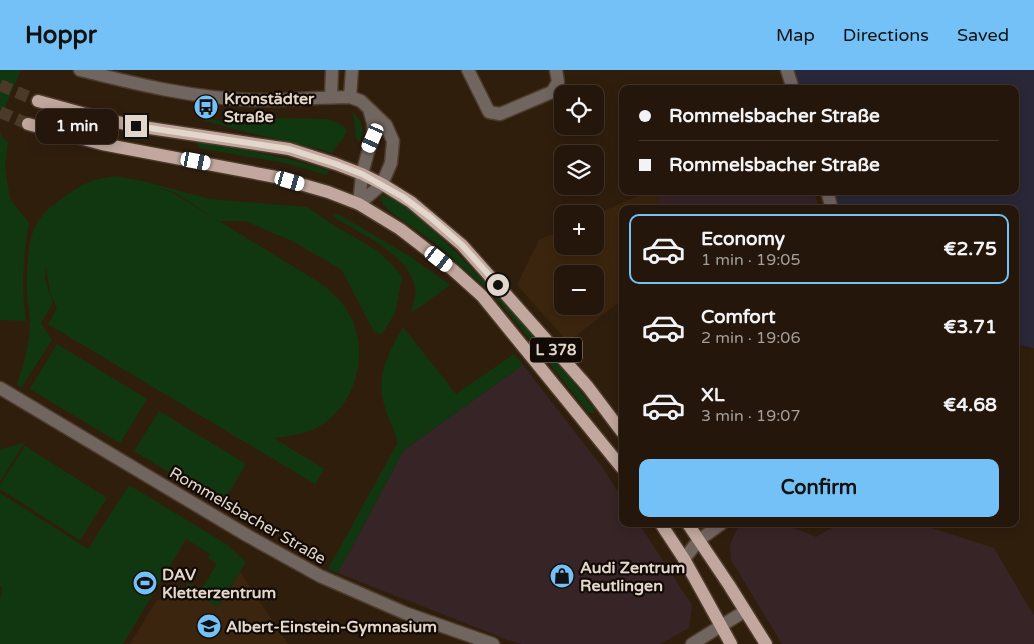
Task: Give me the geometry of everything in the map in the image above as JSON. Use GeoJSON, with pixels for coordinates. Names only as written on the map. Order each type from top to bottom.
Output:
{"type":"FeatureCollection","features":[{"type":"Feature","properties":{"kind":"main road","name":"L 378"},"geometry":{"type":"LineString","coordinates":[[38,101],[136,126],[289,149],[336,164],[382,184],[430,217],[462,245],[588,387],[619,428]]}},
{"type":"Feature","properties":{"kind":"main road","name":"L 378"},"geometry":{"type":"LineString","coordinates":[[28,124],[102,144],[276,177],[328,192],[359,204],[400,229],[452,269],[482,296],[619,464]]}},
{"type":"Feature","properties":{"kind":"main road"},"geometry":{"type":"LineString","coordinates":[[663,527],[684,559],[731,644]]}},
{"type":"Feature","properties":{"kind":"main road"},"geometry":{"type":"LineString","coordinates":[[690,527],[766,644]]}},
{"type":"Feature","properties":{"kind":"street"},"geometry":{"type":"LineString","coordinates":[[80,70],[149,87],[214,97],[252,100],[350,97],[361,101],[386,125],[393,141],[391,162],[382,184],[359,204]]}},
{"type":"Feature","properties":{"kind":"street"},"geometry":{"type":"LineString","coordinates":[[331,97],[332,70]]}},
{"type":"Feature","properties":{"kind":"street"},"geometry":{"type":"LineString","coordinates":[[350,97],[352,70]]}},
{"type":"Feature","properties":{"kind":"street"},"geometry":{"type":"LineString","coordinates":[[468,70],[489,112],[500,114],[552,92],[558,82],[556,70]]}},
{"type":"Feature","properties":{"kind":"street"},"geometry":{"type":"LineString","coordinates":[[787,70],[792,85]]}},
{"type":"Feature","properties":{"kind":"street"},"geometry":{"type":"LineString","coordinates":[[359,204],[362,174],[373,138],[373,123],[369,108]]}},
{"type":"Feature","properties":{"kind":"street","name":"Rommelsbacher Straße"},"geometry":{"type":"LineString","coordinates":[[0,388],[242,533],[320,576],[405,613],[493,644]]}},
{"type":"Feature","properties":{"kind":"street"},"geometry":{"type":"LineString","coordinates":[[684,559],[699,540],[717,527]]}},
{"type":"Feature","properties":{"kind":"street"},"geometry":{"type":"LineString","coordinates":[[692,644],[745,611]]}},
{"type":"Feature","properties":{"kind":"shaded area"},"geometry":{"type":"Polygon","coordinates":[[[794,70],[1034,70],[1034,348],[1019,345],[1019,205],[837,205],[833,195],[1019,195],[1019,85],[799,85],[794,70]]]}},
{"type":"Feature","properties":{"kind":"shaded area"},"geometry":{"type":"Polygon","coordinates":[[[639,195],[657,195],[658,205],[619,205],[619,302],[604,314],[604,265],[554,265],[554,315],[603,315],[568,342],[517,285],[539,240],[554,233],[554,255],[604,255],[604,211],[639,195]]]}},
{"type":"Feature","properties":{"kind":"shaded area"},"geometry":{"type":"Polygon","coordinates":[[[657,195],[815,195],[818,205],[658,205],[657,195]]]}},
{"type":"Feature","properties":{"kind":"shaded area"},"geometry":{"type":"Polygon","coordinates":[[[523,365],[602,467],[619,493],[619,527],[641,527],[692,605],[689,628],[660,644],[522,644],[338,573],[404,450],[523,365]]]}},
{"type":"Feature","properties":{"kind":"shaded area"},"geometry":{"type":"Polygon","coordinates":[[[738,527],[792,527],[816,537],[833,527],[929,527],[994,548],[1034,616],[1034,644],[782,644],[731,560],[730,545],[738,527]]]}},
{"type":"Feature","properties":{"kind":"shaded area","name":"Albert-Einstein-Gymnasium"},"geometry":{"type":"Polygon","coordinates":[[[240,572],[288,644],[130,644],[157,600],[180,597],[185,588],[218,607],[240,572]]]}},
{"type":"Feature","properties":{"kind":"green space"},"geometry":{"type":"Polygon","coordinates":[[[0,70],[21,70],[0,119],[0,70]]]}},
{"type":"Feature","properties":{"kind":"green space"},"geometry":{"type":"Polygon","coordinates":[[[353,112],[362,126],[359,143],[356,137],[353,112]]]}},
{"type":"Feature","properties":{"kind":"green space"},"geometry":{"type":"Polygon","coordinates":[[[203,118],[247,125],[267,118],[328,119],[342,125],[347,130],[333,153],[218,125],[202,120],[203,118]]]}},
{"type":"Feature","properties":{"kind":"green space"},"geometry":{"type":"Polygon","coordinates":[[[0,131],[2,137],[8,142],[5,167],[10,199],[29,223],[23,272],[26,321],[0,320],[0,131]]]}},
{"type":"Feature","properties":{"kind":"green space"},"geometry":{"type":"Polygon","coordinates":[[[197,142],[263,153],[329,170],[327,175],[285,163],[199,148],[197,142]]]}},
{"type":"Feature","properties":{"kind":"green space"},"geometry":{"type":"Polygon","coordinates":[[[116,176],[210,199],[307,207],[376,250],[393,265],[402,277],[395,313],[382,334],[374,332],[342,270],[292,241],[245,221],[219,221],[174,192],[153,186],[173,193],[317,281],[326,287],[347,310],[354,325],[359,358],[351,390],[343,404],[332,417],[318,427],[302,433],[274,438],[324,469],[315,484],[48,324],[57,308],[50,292],[46,266],[45,280],[53,302],[41,323],[52,340],[21,388],[17,384],[24,361],[30,329],[27,276],[33,231],[42,215],[49,208],[77,188],[94,180],[116,176]]]}},
{"type":"Feature","properties":{"kind":"green space"},"geometry":{"type":"Polygon","coordinates":[[[380,195],[396,201],[418,218],[473,270],[527,327],[594,409],[594,413],[589,413],[507,311],[486,288],[431,240],[388,210],[383,204],[380,195]]]}},
{"type":"Feature","properties":{"kind":"green space"},"geometry":{"type":"Polygon","coordinates":[[[338,214],[411,257],[450,285],[411,313],[415,286],[410,274],[393,254],[333,215],[338,214]]]}},
{"type":"Feature","properties":{"kind":"green space"},"geometry":{"type":"Polygon","coordinates":[[[403,327],[456,394],[514,354],[523,365],[404,450],[338,573],[328,569],[397,444],[396,435],[385,408],[381,385],[388,356],[403,327]]]}},
{"type":"Feature","properties":{"kind":"green space"},"geometry":{"type":"Polygon","coordinates":[[[57,344],[147,399],[120,443],[30,389],[57,344]]]}},
{"type":"Feature","properties":{"kind":"green space"},"geometry":{"type":"Polygon","coordinates":[[[159,411],[246,464],[222,504],[134,451],[159,411]]]}},
{"type":"Feature","properties":{"kind":"green space"},"geometry":{"type":"Polygon","coordinates":[[[25,442],[0,482],[0,450],[25,442]]]}},
{"type":"Feature","properties":{"kind":"green space"},"geometry":{"type":"Polygon","coordinates":[[[25,446],[107,498],[80,540],[0,489],[0,485],[25,446]]]}},
{"type":"Feature","properties":{"kind":"green space"},"geometry":{"type":"Polygon","coordinates":[[[129,485],[226,544],[246,562],[218,607],[185,588],[188,583],[201,590],[217,564],[208,558],[210,554],[186,539],[123,644],[0,644],[0,600],[2,587],[0,586],[0,493],[88,549],[129,485]]]}},
{"type":"Feature","properties":{"kind":"tunnel"},"geometry":{"type":"LineString","coordinates":[[0,85],[38,101]]}},
{"type":"Feature","properties":{"kind":"tunnel"},"geometry":{"type":"LineString","coordinates":[[0,112],[28,124]]}},
{"type":"Feature","properties":{"kind":"place","name":"Kronstädter Straße"},"geometry":{"type":"Point","coordinates":[206,107]}},
{"type":"Feature","properties":{"kind":"place","name":"Audi Zentrum Reutlingen"},"geometry":{"type":"Point","coordinates":[562,576]}},
{"type":"Feature","properties":{"kind":"place","name":"DAV Kletterzentrum"},"geometry":{"type":"Point","coordinates":[145,583]}},
{"type":"Feature","properties":{"kind":"place","name":"Albert-Einstein-Gymnasium"},"geometry":{"type":"Point","coordinates":[209,626]}},
{"type":"Feature","properties":{"kind":"route"},"geometry":{"type":"LineString","coordinates":[[136,126],[289,149],[362,174],[403,197],[430,217],[462,245],[498,285]]}}]}
